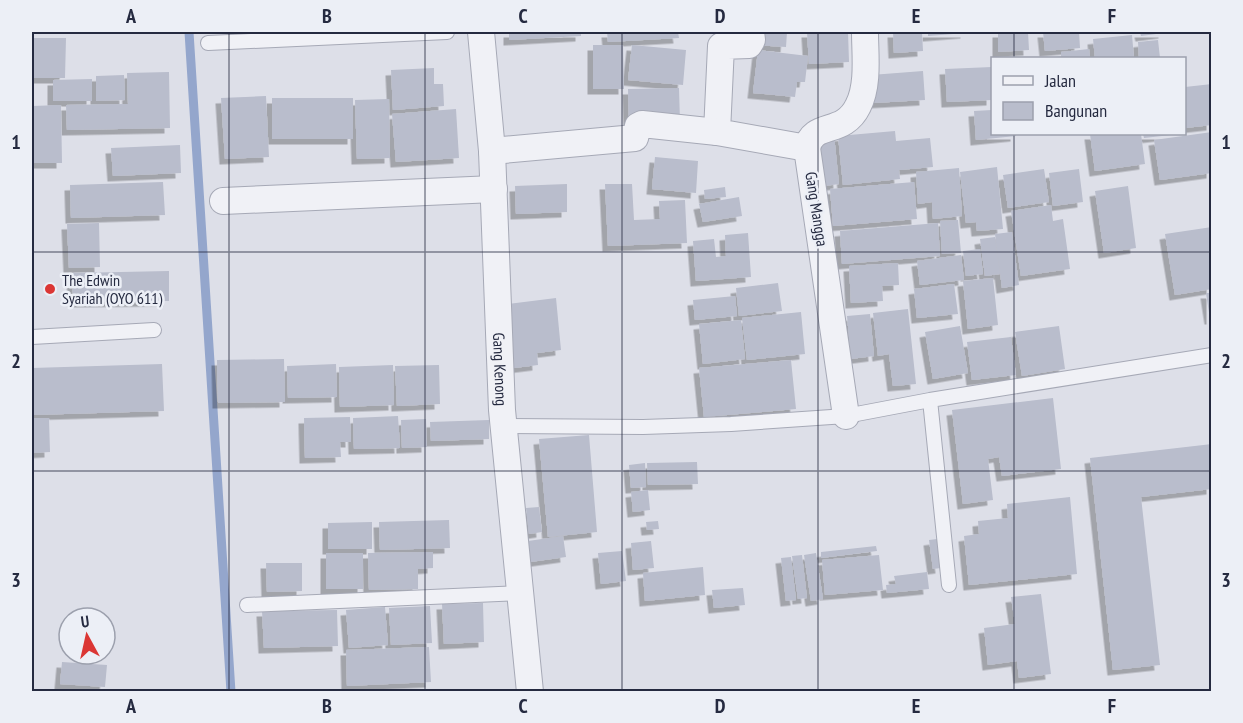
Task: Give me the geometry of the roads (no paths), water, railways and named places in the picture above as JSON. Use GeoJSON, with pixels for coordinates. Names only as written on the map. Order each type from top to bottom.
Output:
{"type":"FeatureCollection","features":[{"type":"Feature","properties":{"kind":"street"},"geometry":{"type":"LineString","coordinates":[[717,132],[721,46],[749,45],[752,40],[751,32]]}},
{"type":"Feature","properties":{"kind":"street","name":"Gang Mangga"},"geometry":{"type":"LineString","coordinates":[[846,416],[807,148],[811,136],[845,123],[859,105],[865,66],[865,32]]}},
{"type":"Feature","properties":{"kind":"street","name":"Gang Kenong"},"geometry":{"type":"LineString","coordinates":[[482,38],[492,151],[502,410],[530,692]]}},
{"type":"Feature","properties":{"kind":"street"},"geometry":{"type":"LineString","coordinates":[[492,151],[635,138],[638,126],[642,124],[717,132],[807,148]]}},
{"type":"Feature","properties":{"kind":"street"},"geometry":{"type":"LineString","coordinates":[[223,201],[494,189]]}},
{"type":"Feature","properties":{"kind":"lane"},"geometry":{"type":"LineString","coordinates":[[208,43],[447,32]]}},
{"type":"Feature","properties":{"kind":"lane"},"geometry":{"type":"LineString","coordinates":[[32,337],[154,330]]}},
{"type":"Feature","properties":{"kind":"lane"},"geometry":{"type":"LineString","coordinates":[[504,426],[654,427],[846,416],[930,399],[1212,355]]}},
{"type":"Feature","properties":{"kind":"lane"},"geometry":{"type":"LineString","coordinates":[[930,399],[949,585]]}},
{"type":"Feature","properties":{"kind":"lane"},"geometry":{"type":"LineString","coordinates":[[247,606],[520,593]]}},
{"type":"Feature","properties":{"kind":"waterway"},"geometry":{"type":"LineString","coordinates":[[189,32],[231,692]]}},
{"type":"Feature","properties":{"kind":"place","name":"The Edwin Syariah (OYO 611)"},"geometry":{"type":"Point","coordinates":[50,289]}}]}
